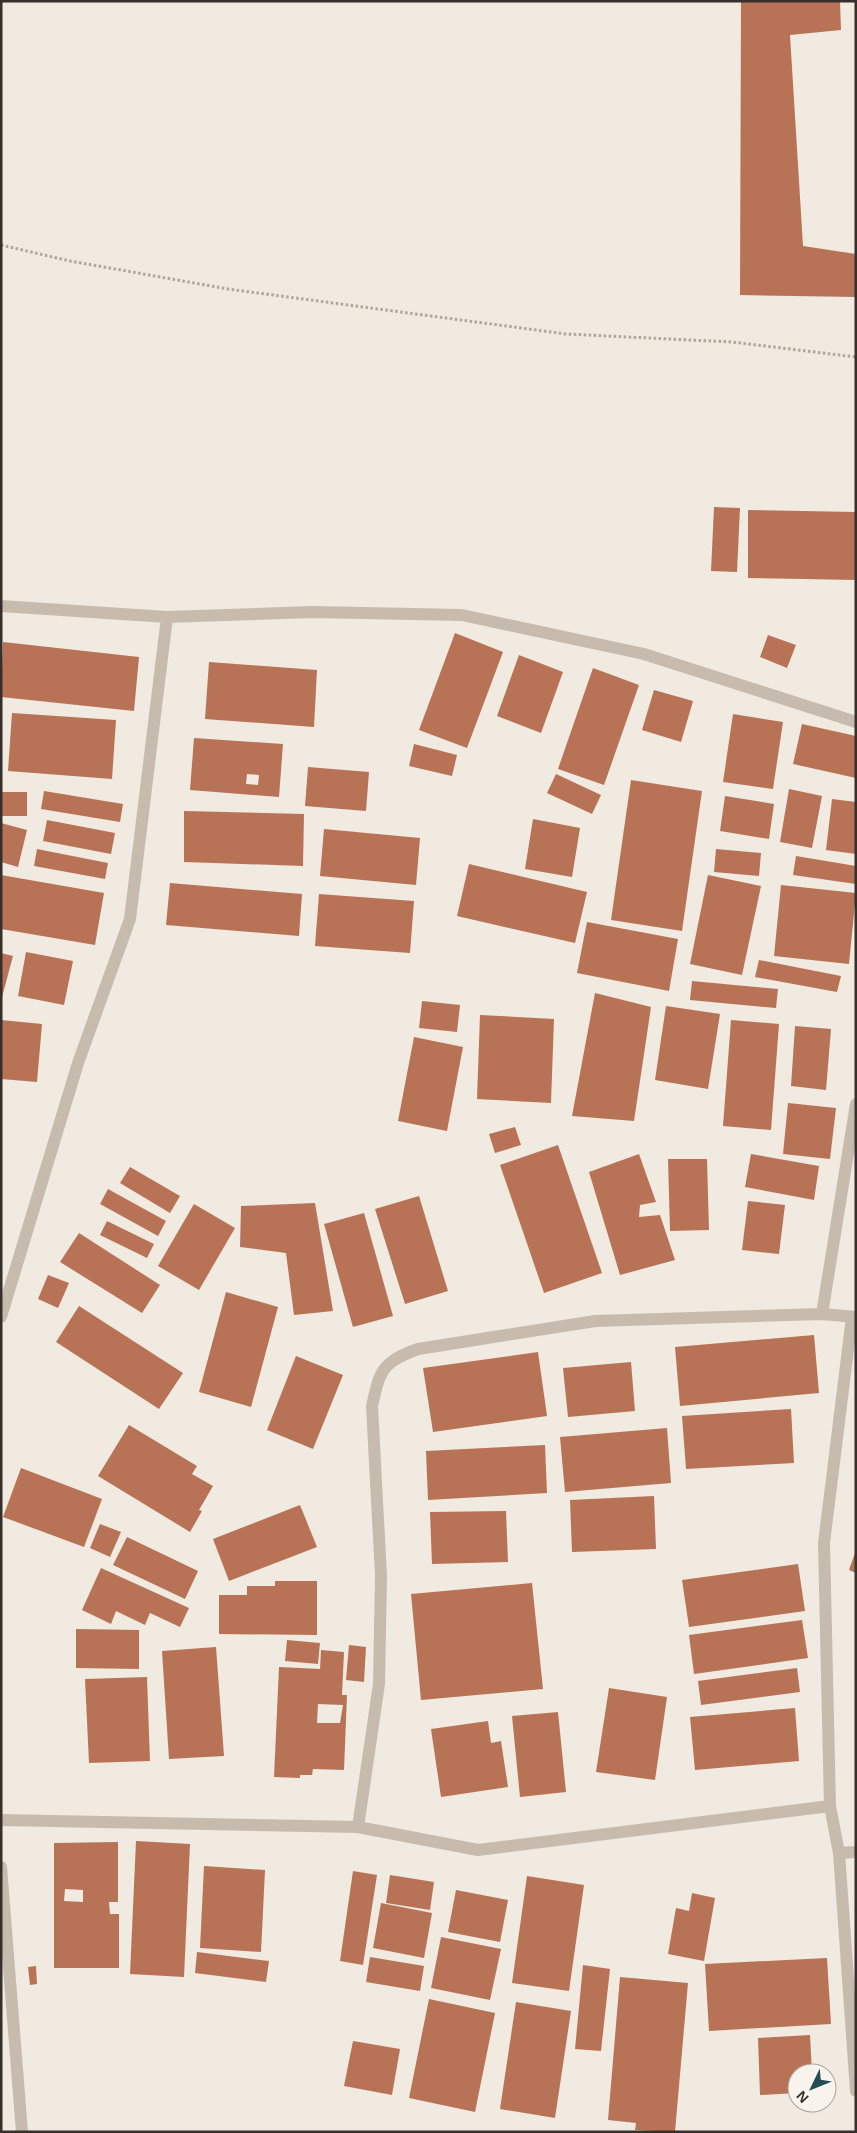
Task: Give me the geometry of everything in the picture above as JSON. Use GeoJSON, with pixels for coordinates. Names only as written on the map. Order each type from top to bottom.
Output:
{"type":"FeatureCollection","features":[{"type":"Feature","properties":{"kind":"street"},"geometry":{"type":"LineString","coordinates":[[1,606],[167,616],[313,612],[462,615],[644,654],[856,722]]}},
{"type":"Feature","properties":{"kind":"street"},"geometry":{"type":"LineString","coordinates":[[1,1316],[78,1063],[130,919],[167,616]]}},
{"type":"Feature","properties":{"kind":"street"},"geometry":{"type":"LineString","coordinates":[[822,1314],[856,1104]]}},
{"type":"Feature","properties":{"kind":"street"},"geometry":{"type":"LineString","coordinates":[[358,1826],[379,1684],[381,1576],[372,1406],[377,1383],[384,1367],[399,1356],[418,1349],[595,1321],[822,1314],[854,1317],[824,1543],[830,1806],[839,1853],[856,2091]]}},
{"type":"Feature","properties":{"kind":"street"},"geometry":{"type":"LineString","coordinates":[[1,1820],[358,1826],[478,1850],[830,1806]]}},
{"type":"Feature","properties":{"kind":"street"},"geometry":{"type":"LineString","coordinates":[[839,1853],[856,1852]]}},
{"type":"Feature","properties":{"kind":"street"},"geometry":{"type":"LineString","coordinates":[[1,1867],[22,2132]]}},
{"type":"Feature","properties":{"kind":"path"},"geometry":{"type":"LineString","coordinates":[[1,245],[70,261],[228,289],[566,334],[732,342],[856,357]]}},
{"type":"Feature","properties":{"kind":"building"},"geometry":{"type":"Polygon","coordinates":[[[741,1],[840,1],[841,30],[790,35],[803,246],[856,254],[856,297],[740,295],[741,1]]]}},
{"type":"Feature","properties":{"kind":"building"},"geometry":{"type":"Polygon","coordinates":[[[714,507],[740,508],[737,572],[711,571],[714,507]]]}},
{"type":"Feature","properties":{"kind":"building"},"geometry":{"type":"Polygon","coordinates":[[[748,510],[856,512],[856,580],[748,578],[748,510]]]}},
{"type":"Feature","properties":{"kind":"building"},"geometry":{"type":"Polygon","coordinates":[[[455,633],[503,652],[467,748],[419,730],[455,633]]]}},
{"type":"Feature","properties":{"kind":"building"},"geometry":{"type":"Polygon","coordinates":[[[768,635],[796,645],[787,668],[760,657],[768,635]]]}},
{"type":"Feature","properties":{"kind":"building"},"geometry":{"type":"Polygon","coordinates":[[[3,642],[139,657],[134,711],[1,697],[3,642]]]}},
{"type":"Feature","properties":{"kind":"building"},"geometry":{"type":"Polygon","coordinates":[[[519,655],[563,672],[541,733],[497,716],[519,655]]]}},
{"type":"Feature","properties":{"kind":"building"},"geometry":{"type":"Polygon","coordinates":[[[209,662],[317,670],[314,727],[205,719],[209,662]]]}},
{"type":"Feature","properties":{"kind":"building"},"geometry":{"type":"Polygon","coordinates":[[[593,668],[639,685],[604,785],[558,769],[593,668]]]}},
{"type":"Feature","properties":{"kind":"building"},"geometry":{"type":"Polygon","coordinates":[[[654,690],[693,701],[681,742],[642,730],[654,690]]]}},
{"type":"Feature","properties":{"kind":"building"},"geometry":{"type":"Polygon","coordinates":[[[12,713],[116,720],[112,779],[8,771],[12,713]]]}},
{"type":"Feature","properties":{"kind":"building"},"geometry":{"type":"Polygon","coordinates":[[[733,714],[783,722],[773,789],[723,782],[733,714]]]}},
{"type":"Feature","properties":{"kind":"building"},"geometry":{"type":"Polygon","coordinates":[[[802,724],[856,736],[856,778],[793,764],[802,724]]]}},
{"type":"Feature","properties":{"kind":"building"},"geometry":{"type":"Polygon","coordinates":[[[194,738],[283,744],[279,797],[190,790],[194,738]],[[247,774],[246,784],[258,785],[259,775],[247,774]]]}},
{"type":"Feature","properties":{"kind":"building"},"geometry":{"type":"Polygon","coordinates":[[[414,744],[457,755],[452,776],[409,766],[414,744]]]}},
{"type":"Feature","properties":{"kind":"building"},"geometry":{"type":"Polygon","coordinates":[[[308,767],[369,772],[366,811],[305,806],[308,767]]]}},
{"type":"Feature","properties":{"kind":"building"},"geometry":{"type":"Polygon","coordinates":[[[556,774],[601,795],[592,814],[547,793],[556,774]]]}},
{"type":"Feature","properties":{"kind":"building"},"geometry":{"type":"Polygon","coordinates":[[[631,780],[702,791],[682,931],[611,920],[631,780]]]}},
{"type":"Feature","properties":{"kind":"building"},"geometry":{"type":"Polygon","coordinates":[[[789,789],[822,796],[812,848],[780,842],[789,789]]]}},
{"type":"Feature","properties":{"kind":"building"},"geometry":{"type":"Polygon","coordinates":[[[44,791],[123,804],[120,822],[41,809],[44,791]]]}},
{"type":"Feature","properties":{"kind":"building"},"geometry":{"type":"Polygon","coordinates":[[[1,792],[27,792],[27,816],[1,816],[1,792]]]}},
{"type":"Feature","properties":{"kind":"building"},"geometry":{"type":"Polygon","coordinates":[[[725,796],[774,804],[769,839],[720,831],[725,796]]]}},
{"type":"Feature","properties":{"kind":"building"},"geometry":{"type":"Polygon","coordinates":[[[832,799],[856,802],[856,854],[826,850],[832,799]]]}},
{"type":"Feature","properties":{"kind":"building"},"geometry":{"type":"Polygon","coordinates":[[[184,811],[304,814],[303,866],[184,862],[184,811]]]}},
{"type":"Feature","properties":{"kind":"building"},"geometry":{"type":"Polygon","coordinates":[[[533,819],[580,828],[572,877],[525,869],[533,819]]]}},
{"type":"Feature","properties":{"kind":"building"},"geometry":{"type":"Polygon","coordinates":[[[47,820],[115,833],[111,854],[43,841],[47,820]]]}},
{"type":"Feature","properties":{"kind":"building"},"geometry":{"type":"Polygon","coordinates":[[[1,823],[27,830],[18,867],[1,862],[1,823]]]}},
{"type":"Feature","properties":{"kind":"building"},"geometry":{"type":"Polygon","coordinates":[[[324,829],[420,838],[416,885],[320,876],[324,829]]]}},
{"type":"Feature","properties":{"kind":"building"},"geometry":{"type":"Polygon","coordinates":[[[37,849],[108,863],[105,879],[34,866],[37,849]]]}},
{"type":"Feature","properties":{"kind":"building"},"geometry":{"type":"Polygon","coordinates":[[[716,849],[761,853],[759,876],[714,872],[716,849]]]}},
{"type":"Feature","properties":{"kind":"building"},"geometry":{"type":"Polygon","coordinates":[[[796,856],[856,866],[856,884],[793,875],[796,856]]]}},
{"type":"Feature","properties":{"kind":"building"},"geometry":{"type":"Polygon","coordinates":[[[469,864],[587,892],[575,943],[457,916],[469,864]]]}},
{"type":"Feature","properties":{"kind":"building"},"geometry":{"type":"Polygon","coordinates":[[[1,875],[104,893],[95,945],[1,929],[1,875]]]}},
{"type":"Feature","properties":{"kind":"building"},"geometry":{"type":"Polygon","coordinates":[[[708,875],[761,886],[742,975],[690,964],[708,875]]]}},
{"type":"Feature","properties":{"kind":"building"},"geometry":{"type":"Polygon","coordinates":[[[170,883],[302,894],[299,936],[166,925],[170,883]]]}},
{"type":"Feature","properties":{"kind":"building"},"geometry":{"type":"Polygon","coordinates":[[[781,885],[856,893],[849,964],[774,956],[781,885]]]}},
{"type":"Feature","properties":{"kind":"building"},"geometry":{"type":"Polygon","coordinates":[[[319,894],[414,901],[410,953],[315,946],[319,894]]]}},
{"type":"Feature","properties":{"kind":"building"},"geometry":{"type":"Polygon","coordinates":[[[587,922],[678,939],[669,991],[577,973],[587,922]]]}},
{"type":"Feature","properties":{"kind":"building"},"geometry":{"type":"Polygon","coordinates":[[[26,952],[73,961],[64,1005],[18,996],[26,952]]]}},
{"type":"Feature","properties":{"kind":"building"},"geometry":{"type":"Polygon","coordinates":[[[1,953],[13,956],[2,997],[1,997],[1,953]]]}},
{"type":"Feature","properties":{"kind":"building"},"geometry":{"type":"Polygon","coordinates":[[[759,960],[841,976],[837,992],[755,977],[759,960]]]}},
{"type":"Feature","properties":{"kind":"building"},"geometry":{"type":"Polygon","coordinates":[[[692,981],[778,989],[776,1008],[690,1000],[692,981]]]}},
{"type":"Feature","properties":{"kind":"building"},"geometry":{"type":"Polygon","coordinates":[[[595,993],[651,1007],[634,1121],[572,1116],[595,993]]]}},
{"type":"Feature","properties":{"kind":"building"},"geometry":{"type":"Polygon","coordinates":[[[422,1001],[460,1005],[457,1032],[419,1028],[422,1001]]]}},
{"type":"Feature","properties":{"kind":"building"},"geometry":{"type":"Polygon","coordinates":[[[666,1006],[720,1014],[708,1089],[655,1080],[666,1006]]]}},
{"type":"Feature","properties":{"kind":"building"},"geometry":{"type":"Polygon","coordinates":[[[480,1015],[554,1019],[551,1103],[477,1099],[480,1015]]]}},
{"type":"Feature","properties":{"kind":"building"},"geometry":{"type":"Polygon","coordinates":[[[1,1020],[42,1024],[37,1082],[1,1079],[1,1020]]]}},
{"type":"Feature","properties":{"kind":"building"},"geometry":{"type":"Polygon","coordinates":[[[731,1020],[779,1024],[771,1130],[723,1126],[731,1020]]]}},
{"type":"Feature","properties":{"kind":"building"},"geometry":{"type":"Polygon","coordinates":[[[795,1026],[831,1029],[826,1090],[791,1086],[795,1026]]]}},
{"type":"Feature","properties":{"kind":"building"},"geometry":{"type":"Polygon","coordinates":[[[414,1037],[463,1047],[447,1131],[398,1121],[414,1037]]]}},
{"type":"Feature","properties":{"kind":"building"},"geometry":{"type":"Polygon","coordinates":[[[788,1103],[836,1108],[830,1159],[783,1154],[788,1103]]]}},
{"type":"Feature","properties":{"kind":"building"},"geometry":{"type":"Polygon","coordinates":[[[515,1127],[521,1145],[495,1153],[489,1134],[515,1127]]]}},
{"type":"Feature","properties":{"kind":"building"},"geometry":{"type":"Polygon","coordinates":[[[558,1145],[602,1273],[544,1293],[500,1165],[558,1145]]]}},
{"type":"Feature","properties":{"kind":"building"},"geometry":{"type":"Polygon","coordinates":[[[639,1154],[656,1202],[640,1205],[639,1217],[660,1215],[675,1260],[620,1275],[589,1172],[639,1154]]]}},
{"type":"Feature","properties":{"kind":"building"},"geometry":{"type":"Polygon","coordinates":[[[751,1154],[819,1166],[814,1200],[745,1187],[751,1154]]]}},
{"type":"Feature","properties":{"kind":"building"},"geometry":{"type":"Polygon","coordinates":[[[668,1159],[707,1159],[709,1230],[670,1231],[668,1159]]]}},
{"type":"Feature","properties":{"kind":"building"},"geometry":{"type":"Polygon","coordinates":[[[130,1167],[180,1196],[170,1213],[120,1183],[130,1167]]]}},
{"type":"Feature","properties":{"kind":"building"},"geometry":{"type":"Polygon","coordinates":[[[108,1189],[166,1221],[158,1236],[100,1204],[108,1189]]]}},
{"type":"Feature","properties":{"kind":"building"},"geometry":{"type":"Polygon","coordinates":[[[419,1196],[448,1291],[405,1304],[375,1209],[419,1196]]]}},
{"type":"Feature","properties":{"kind":"building"},"geometry":{"type":"Polygon","coordinates":[[[748,1201],[785,1205],[779,1254],[742,1250],[748,1201]]]}},
{"type":"Feature","properties":{"kind":"building"},"geometry":{"type":"Polygon","coordinates":[[[315,1203],[333,1311],[294,1315],[286,1253],[240,1247],[241,1206],[315,1203]]]}},
{"type":"Feature","properties":{"kind":"building"},"geometry":{"type":"Polygon","coordinates":[[[194,1204],[235,1228],[199,1290],[158,1266],[194,1204]]]}},
{"type":"Feature","properties":{"kind":"building"},"geometry":{"type":"Polygon","coordinates":[[[364,1213],[393,1316],[353,1327],[324,1224],[364,1213]]]}},
{"type":"Feature","properties":{"kind":"building"},"geometry":{"type":"Polygon","coordinates":[[[107,1221],[154,1244],[147,1258],[100,1235],[107,1221]]]}},
{"type":"Feature","properties":{"kind":"building"},"geometry":{"type":"Polygon","coordinates":[[[79,1233],[160,1285],[142,1313],[60,1262],[79,1233]]]}},
{"type":"Feature","properties":{"kind":"building"},"geometry":{"type":"Polygon","coordinates":[[[48,1275],[69,1283],[58,1308],[38,1299],[48,1275]]]}},
{"type":"Feature","properties":{"kind":"building"},"geometry":{"type":"Polygon","coordinates":[[[226,1292],[278,1307],[251,1407],[199,1392],[226,1292]]]}},
{"type":"Feature","properties":{"kind":"building"},"geometry":{"type":"Polygon","coordinates":[[[79,1306],[183,1373],[159,1409],[56,1342],[79,1306]]]}},
{"type":"Feature","properties":{"kind":"building"},"geometry":{"type":"Polygon","coordinates":[[[814,1335],[819,1393],[680,1406],[675,1347],[814,1335]]]}},
{"type":"Feature","properties":{"kind":"building"},"geometry":{"type":"Polygon","coordinates":[[[538,1352],[547,1416],[433,1432],[423,1368],[538,1352]]]}},
{"type":"Feature","properties":{"kind":"building"},"geometry":{"type":"Polygon","coordinates":[[[296,1356],[343,1375],[313,1449],[267,1430],[296,1356]]]}},
{"type":"Feature","properties":{"kind":"building"},"geometry":{"type":"Polygon","coordinates":[[[631,1362],[635,1411],[568,1417],[563,1368],[631,1362]]]}},
{"type":"Feature","properties":{"kind":"building"},"geometry":{"type":"Polygon","coordinates":[[[791,1409],[794,1463],[686,1469],[682,1416],[791,1409]]]}},
{"type":"Feature","properties":{"kind":"building"},"geometry":{"type":"Polygon","coordinates":[[[129,1425],[197,1466],[192,1474],[213,1486],[199,1510],[202,1511],[190,1532],[98,1476],[129,1425]]]}},
{"type":"Feature","properties":{"kind":"building"},"geometry":{"type":"Polygon","coordinates":[[[667,1428],[671,1483],[565,1492],[560,1437],[667,1428]]]}},
{"type":"Feature","properties":{"kind":"building"},"geometry":{"type":"Polygon","coordinates":[[[545,1445],[547,1493],[428,1500],[426,1451],[545,1445]]]}},
{"type":"Feature","properties":{"kind":"building"},"geometry":{"type":"Polygon","coordinates":[[[21,1468],[102,1499],[84,1547],[3,1517],[21,1468]]]}},
{"type":"Feature","properties":{"kind":"building"},"geometry":{"type":"Polygon","coordinates":[[[654,1496],[656,1549],[572,1552],[570,1500],[654,1496]]]}},
{"type":"Feature","properties":{"kind":"building"},"geometry":{"type":"Polygon","coordinates":[[[300,1505],[317,1547],[229,1581],[213,1539],[300,1505]]]}},
{"type":"Feature","properties":{"kind":"building"},"geometry":{"type":"Polygon","coordinates":[[[506,1511],[508,1562],[432,1564],[430,1512],[506,1511]]]}},
{"type":"Feature","properties":{"kind":"building"},"geometry":{"type":"Polygon","coordinates":[[[100,1524],[121,1532],[110,1557],[90,1548],[100,1524]]]}},
{"type":"Feature","properties":{"kind":"building"},"geometry":{"type":"Polygon","coordinates":[[[127,1537],[198,1571],[185,1599],[113,1565],[127,1537]]]}},
{"type":"Feature","properties":{"kind":"building"},"geometry":{"type":"Polygon","coordinates":[[[856,1550],[856,1573],[849,1570],[856,1550]]]}},
{"type":"Feature","properties":{"kind":"building"},"geometry":{"type":"Polygon","coordinates":[[[798,1564],[805,1611],[689,1627],[682,1580],[798,1564]]]}},
{"type":"Feature","properties":{"kind":"building"},"geometry":{"type":"Polygon","coordinates":[[[101,1568],[189,1608],[180,1627],[150,1613],[145,1625],[116,1611],[111,1624],[82,1610],[101,1568]]]}},
{"type":"Feature","properties":{"kind":"building"},"geometry":{"type":"Polygon","coordinates":[[[275,1581],[317,1581],[317,1635],[219,1634],[219,1595],[247,1595],[247,1586],[275,1586],[275,1581]]]}},
{"type":"Feature","properties":{"kind":"building"},"geometry":{"type":"Polygon","coordinates":[[[532,1583],[543,1689],[421,1700],[411,1594],[532,1583]]]}},
{"type":"Feature","properties":{"kind":"building"},"geometry":{"type":"Polygon","coordinates":[[[802,1620],[808,1658],[694,1674],[689,1635],[802,1620]]]}},
{"type":"Feature","properties":{"kind":"building"},"geometry":{"type":"Polygon","coordinates":[[[76,1629],[139,1630],[139,1669],[76,1668],[76,1629]]]}},
{"type":"Feature","properties":{"kind":"building"},"geometry":{"type":"Polygon","coordinates":[[[287,1640],[320,1643],[318,1664],[285,1661],[287,1640]]]}},
{"type":"Feature","properties":{"kind":"building"},"geometry":{"type":"Polygon","coordinates":[[[349,1645],[366,1647],[364,1682],[346,1680],[349,1645]]]}},
{"type":"Feature","properties":{"kind":"building"},"geometry":{"type":"Polygon","coordinates":[[[216,1647],[224,1756],[169,1759],[162,1651],[216,1647]]]}},
{"type":"Feature","properties":{"kind":"building"},"geometry":{"type":"Polygon","coordinates":[[[321,1650],[344,1652],[342,1695],[347,1695],[344,1770],[313,1769],[312,1775],[300,1775],[300,1778],[274,1777],[279,1667],[320,1669],[321,1650]],[[318,1704],[317,1723],[340,1723],[343,1705],[318,1704]]]}},
{"type":"Feature","properties":{"kind":"building"},"geometry":{"type":"Polygon","coordinates":[[[797,1668],[800,1692],[701,1705],[698,1681],[797,1668]]]}},
{"type":"Feature","properties":{"kind":"building"},"geometry":{"type":"Polygon","coordinates":[[[147,1677],[150,1761],[89,1763],[85,1679],[147,1677]]]}},
{"type":"Feature","properties":{"kind":"building"},"geometry":{"type":"Polygon","coordinates":[[[609,1688],[667,1697],[655,1780],[596,1772],[609,1688]]]}},
{"type":"Feature","properties":{"kind":"building"},"geometry":{"type":"Polygon","coordinates":[[[795,1708],[799,1761],[695,1770],[690,1717],[795,1708]]]}},
{"type":"Feature","properties":{"kind":"building"},"geometry":{"type":"Polygon","coordinates":[[[558,1712],[566,1792],[520,1797],[512,1716],[558,1712]]]}},
{"type":"Feature","properties":{"kind":"building"},"geometry":{"type":"Polygon","coordinates":[[[488,1721],[491,1743],[501,1741],[508,1787],[441,1797],[431,1729],[488,1721]]]}},
{"type":"Feature","properties":{"kind":"building"},"geometry":{"type":"Polygon","coordinates":[[[136,1841],[190,1844],[184,1977],[130,1974],[136,1841]]]}},
{"type":"Feature","properties":{"kind":"building"},"geometry":{"type":"Polygon","coordinates":[[[118,1842],[118,1902],[109,1902],[110,1914],[119,1914],[119,1968],[54,1968],[54,1843],[118,1842]],[[65,1889],[64,1901],[83,1902],[83,1890],[65,1889]]]}},
{"type":"Feature","properties":{"kind":"building"},"geometry":{"type":"Polygon","coordinates":[[[204,1866],[265,1870],[261,1952],[200,1948],[204,1866]]]}},
{"type":"Feature","properties":{"kind":"building"},"geometry":{"type":"Polygon","coordinates":[[[353,1871],[377,1875],[363,1965],[340,1961],[353,1871]]]}},
{"type":"Feature","properties":{"kind":"building"},"geometry":{"type":"Polygon","coordinates":[[[390,1875],[434,1882],[430,1910],[386,1903],[390,1875]]]}},
{"type":"Feature","properties":{"kind":"building"},"geometry":{"type":"Polygon","coordinates":[[[527,1876],[584,1885],[569,1991],[512,1983],[527,1876]]]}},
{"type":"Feature","properties":{"kind":"building"},"geometry":{"type":"Polygon","coordinates":[[[456,1890],[508,1900],[500,1942],[448,1932],[456,1890]]]}},
{"type":"Feature","properties":{"kind":"building"},"geometry":{"type":"Polygon","coordinates":[[[692,1893],[715,1898],[704,1961],[668,1954],[676,1908],[689,1911],[692,1893]]]}},
{"type":"Feature","properties":{"kind":"building"},"geometry":{"type":"Polygon","coordinates":[[[381,1903],[432,1913],[424,1958],[373,1948],[381,1903]]]}},
{"type":"Feature","properties":{"kind":"building"},"geometry":{"type":"Polygon","coordinates":[[[441,1937],[501,1949],[490,2000],[431,1988],[441,1937]]]}},
{"type":"Feature","properties":{"kind":"building"},"geometry":{"type":"Polygon","coordinates":[[[197,1952],[269,1961],[266,1982],[195,1973],[197,1952]]]}},
{"type":"Feature","properties":{"kind":"building"},"geometry":{"type":"Polygon","coordinates":[[[370,1957],[424,1966],[420,1991],[366,1982],[370,1957]]]}},
{"type":"Feature","properties":{"kind":"building"},"geometry":{"type":"Polygon","coordinates":[[[827,1958],[831,2024],[709,2031],[705,1964],[827,1958]]]}},
{"type":"Feature","properties":{"kind":"building"},"geometry":{"type":"Polygon","coordinates":[[[583,1965],[610,1969],[601,2051],[575,2049],[583,1965]]]}},
{"type":"Feature","properties":{"kind":"building"},"geometry":{"type":"Polygon","coordinates":[[[36,1966],[37,1984],[30,1985],[28,1967],[36,1966]]]}},
{"type":"Feature","properties":{"kind":"building"},"geometry":{"type":"Polygon","coordinates":[[[620,1977],[688,1983],[675,2132],[635,2130],[636,2123],[608,2120],[620,1977]]]}},
{"type":"Feature","properties":{"kind":"building"},"geometry":{"type":"Polygon","coordinates":[[[429,1999],[495,2013],[475,2112],[409,2098],[429,1999]]]}},
{"type":"Feature","properties":{"kind":"building"},"geometry":{"type":"Polygon","coordinates":[[[516,2002],[571,2011],[555,2118],[500,2109],[516,2002]]]}},
{"type":"Feature","properties":{"kind":"building"},"geometry":{"type":"Polygon","coordinates":[[[810,2035],[811,2063],[787,2063],[787,2094],[760,2095],[758,2038],[810,2035]]]}},
{"type":"Feature","properties":{"kind":"building"},"geometry":{"type":"Polygon","coordinates":[[[353,2041],[400,2049],[392,2095],[344,2086],[353,2041]]]}}]}
